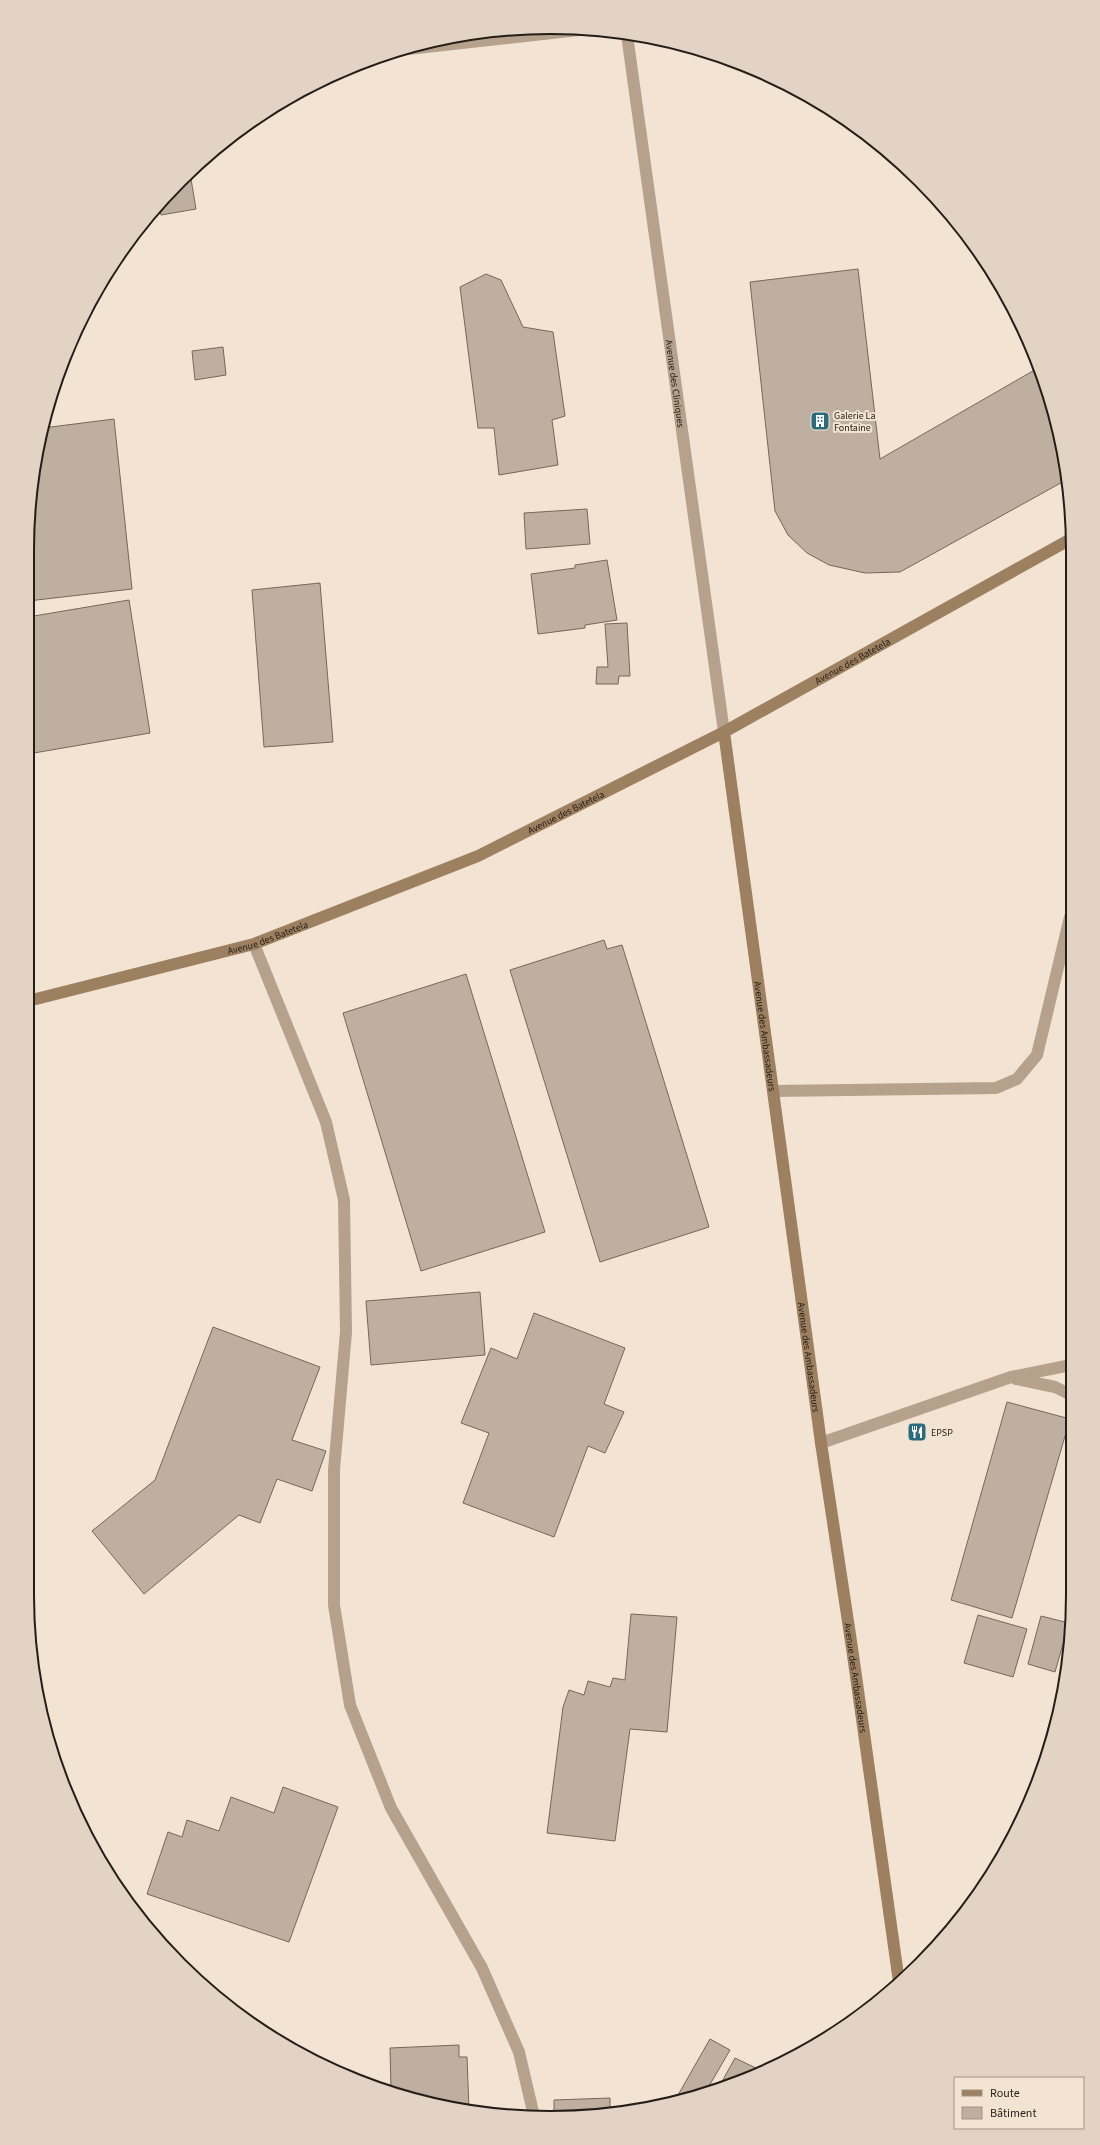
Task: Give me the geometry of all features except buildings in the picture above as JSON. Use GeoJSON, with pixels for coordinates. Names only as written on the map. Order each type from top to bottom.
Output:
{"type":"FeatureCollection","features":[{"type":"Feature","properties":{"kind":"street"},"geometry":{"type":"LineString","coordinates":[[449,44],[539,34]]}},
{"type":"Feature","properties":{"kind":"street","name":"Avenue des Cliniques"},"geometry":{"type":"LineString","coordinates":[[628,40],[724,732]]}},
{"type":"Feature","properties":{"kind":"street","name":"Avenue des Batetela"},"geometry":{"type":"LineString","coordinates":[[34,999],[254,944],[478,856],[724,732],[1066,542]]}},
{"type":"Feature","properties":{"kind":"street","name":"Avenue des Ambassadeurs"},"geometry":{"type":"LineString","coordinates":[[724,732],[821,1443],[852,1648],[898,1976]]}},
{"type":"Feature","properties":{"kind":"street"},"geometry":{"type":"LineString","coordinates":[[773,1091],[996,1088],[1017,1079],[1037,1055],[1066,934]]}},
{"type":"Feature","properties":{"kind":"street"},"geometry":{"type":"LineString","coordinates":[[254,944],[326,1122],[344,1200],[346,1332],[334,1470],[334,1605],[350,1705],[391,1808],[482,1968],[518,2052],[533,2110]]}},
{"type":"Feature","properties":{"kind":"street"},"geometry":{"type":"LineString","coordinates":[[821,1443],[1011,1378],[1066,1366]]}},
{"type":"Feature","properties":{"kind":"street"},"geometry":{"type":"LineString","coordinates":[[1011,1378],[1055,1387],[1066,1392]]}},
{"type":"Feature","properties":{"kind":"place","name":"Galerie La Fontaine"},"geometry":{"type":"Point","coordinates":[820,421]}},
{"type":"Feature","properties":{"kind":"place","name":"EPSP"},"geometry":{"type":"Point","coordinates":[917,1432]}}]}
